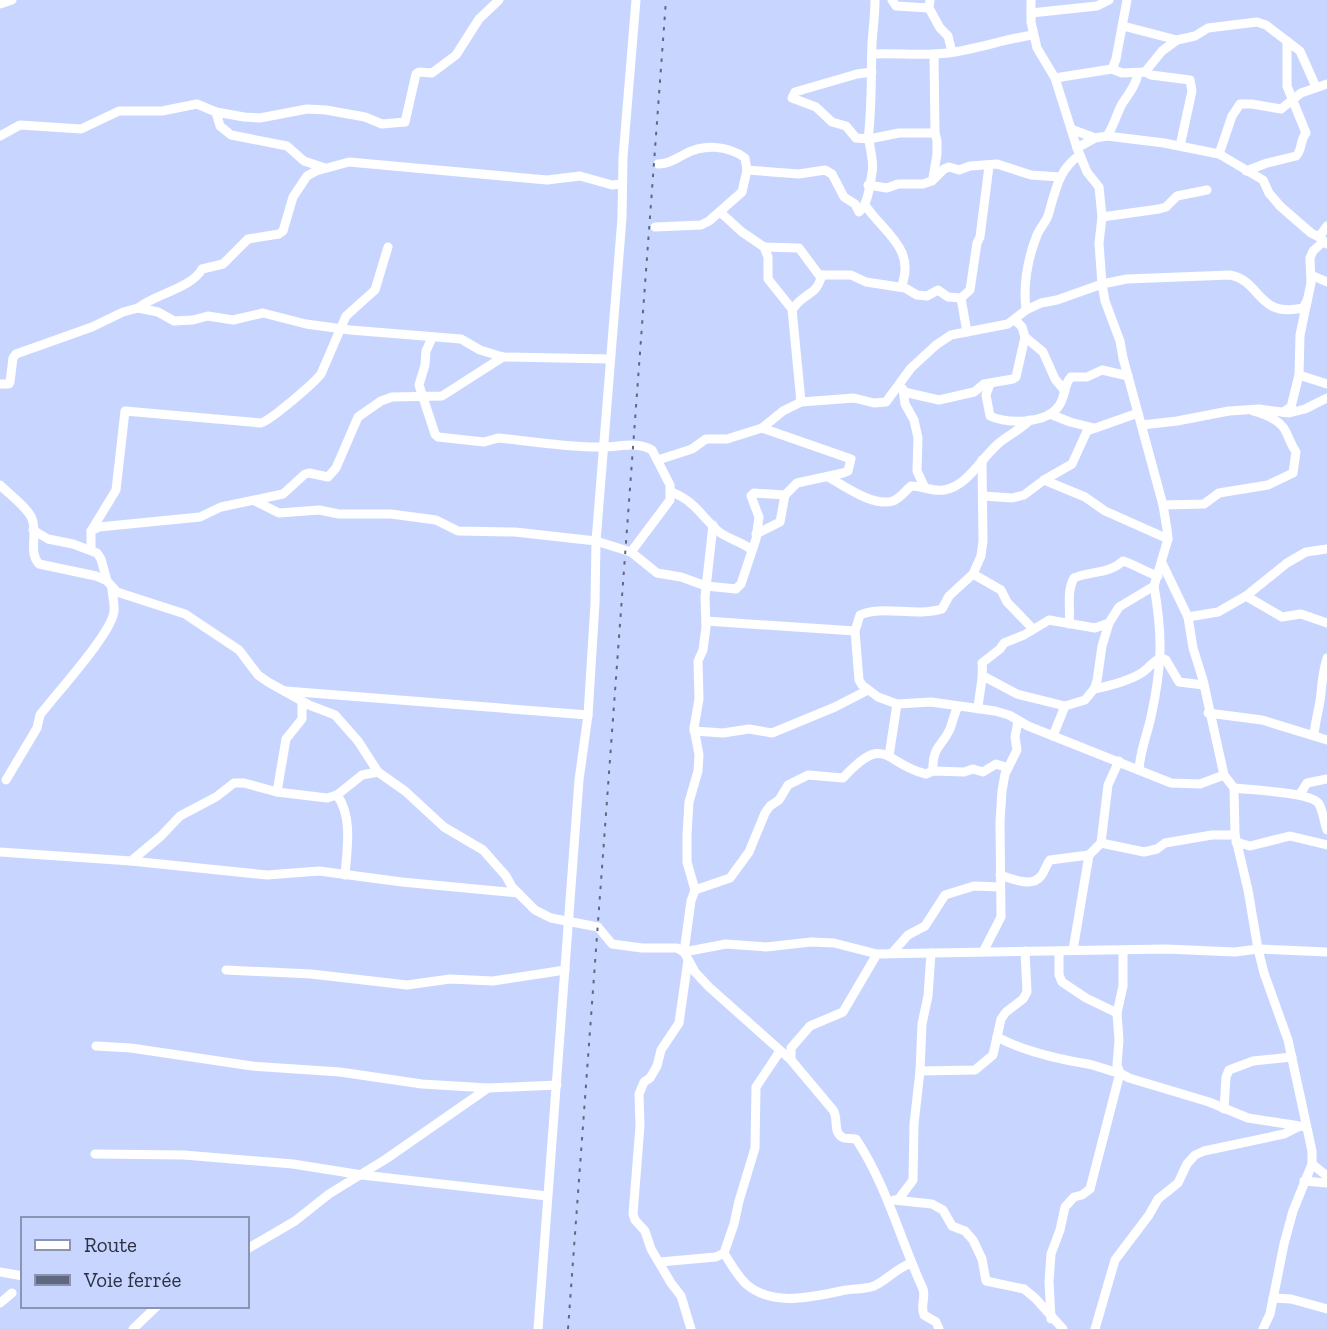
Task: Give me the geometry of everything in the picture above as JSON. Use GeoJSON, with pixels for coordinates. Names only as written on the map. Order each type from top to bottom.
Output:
{"type":"FeatureCollection","features":[{"type":"Feature","properties":{"kind":"street"},"geometry":{"type":"LineString","coordinates":[[0,4],[12,0]]}},
{"type":"Feature","properties":{"kind":"street"},"geometry":{"type":"LineString","coordinates":[[0,136],[20,125],[86,128],[119,111],[162,111],[197,104],[216,112],[260,118],[307,109],[355,114],[382,124],[405,122],[416,74],[432,74],[456,55],[479,19],[499,0]]}},
{"type":"Feature","properties":{"kind":"street"},"geometry":{"type":"LineString","coordinates":[[538,1329],[579,780],[588,715],[596,541],[622,218],[622,184],[636,0]]}},
{"type":"Feature","properties":{"kind":"street"},"geometry":{"type":"LineString","coordinates":[[747,170],[799,174],[825,170],[832,174],[844,197],[855,204],[859,212],[865,205],[873,171],[869,139],[875,0]]}},
{"type":"Feature","properties":{"kind":"street"},"geometry":{"type":"LineString","coordinates":[[892,0],[896,6],[930,4],[940,28],[948,36],[952,52]]}},
{"type":"Feature","properties":{"kind":"street"},"geometry":{"type":"LineString","coordinates":[[1031,0],[1033,35],[1042,59],[1055,78],[1087,172],[1099,187],[1102,217],[1099,243],[1105,301],[1121,341],[1163,505],[1168,539],[1154,586],[1161,658],[1151,717],[1140,753],[1139,770]]}},
{"type":"Feature","properties":{"kind":"street"},"geometry":{"type":"LineString","coordinates":[[1031,13],[1097,6],[1109,0]]}},
{"type":"Feature","properties":{"kind":"street"},"geometry":{"type":"LineString","coordinates":[[1112,69],[1128,0]]}},
{"type":"Feature","properties":{"kind":"street"},"geometry":{"type":"LineString","coordinates":[[1107,136],[1114,126],[1121,106],[1142,73],[1162,51],[1177,40],[1195,36],[1208,28],[1257,22],[1266,25],[1293,43],[1300,51],[1316,87]]}},
{"type":"Feature","properties":{"kind":"street"},"geometry":{"type":"LineString","coordinates":[[1123,26],[1177,40]]}},
{"type":"Feature","properties":{"kind":"street"},"geometry":{"type":"LineString","coordinates":[[872,54],[952,52],[1033,35]]}},
{"type":"Feature","properties":{"kind":"street"},"geometry":{"type":"LineString","coordinates":[[1246,171],[1298,154],[1300,141],[1306,133],[1287,86],[1287,41]]}},
{"type":"Feature","properties":{"kind":"street"},"geometry":{"type":"LineString","coordinates":[[932,181],[937,154],[934,54]]}},
{"type":"Feature","properties":{"kind":"street"},"geometry":{"type":"LineString","coordinates":[[1055,78],[1112,69],[1122,73],[1190,80],[1192,91],[1180,146]]}},
{"type":"Feature","properties":{"kind":"street"},"geometry":{"type":"LineString","coordinates":[[872,72],[795,92],[792,98],[816,107],[832,122],[846,126],[856,138],[869,139],[898,133],[935,133]]}},
{"type":"Feature","properties":{"kind":"street"},"geometry":{"type":"LineString","coordinates":[[1219,154],[1232,116],[1240,104],[1281,109],[1301,93],[1327,84]]}},
{"type":"Feature","properties":{"kind":"street"},"geometry":{"type":"LineString","coordinates":[[216,112],[220,126],[231,135],[287,146],[304,162],[325,168]]}},
{"type":"Feature","properties":{"kind":"street"},"geometry":{"type":"LineString","coordinates":[[1071,129],[1095,138]]}},
{"type":"Feature","properties":{"kind":"street"},"geometry":{"type":"LineString","coordinates":[[1026,310],[1025,283],[1031,257],[1060,177],[1078,151],[1095,138],[1107,136],[1219,154],[1263,180],[1280,206],[1311,233],[1324,240]]}},
{"type":"Feature","properties":{"kind":"street"},"geometry":{"type":"LineString","coordinates":[[658,164],[672,162],[698,150],[721,148],[745,158],[747,170],[741,194],[706,224]]}},
{"type":"Feature","properties":{"kind":"street"},"geometry":{"type":"LineString","coordinates":[[0,384],[9,384],[16,354],[138,308],[184,284],[202,269],[223,264],[248,239],[279,234],[283,231],[293,197],[310,174],[325,168],[356,162],[547,180],[580,176],[612,185],[622,184]]}},
{"type":"Feature","properties":{"kind":"street"},"geometry":{"type":"LineString","coordinates":[[868,185],[887,188],[898,184],[928,184],[949,167],[959,170],[970,166],[996,164],[1031,175],[1060,177]]}},
{"type":"Feature","properties":{"kind":"street"},"geometry":{"type":"LineString","coordinates":[[764,247],[799,248],[815,272],[822,275],[850,275],[866,282],[901,287],[912,295],[927,296],[938,290],[948,297],[961,298],[970,290],[989,166]]}},
{"type":"Feature","properties":{"kind":"street"},"geometry":{"type":"LineString","coordinates":[[1102,217],[1159,209],[1166,207],[1177,196],[1207,190]]}},
{"type":"Feature","properties":{"kind":"street"},"geometry":{"type":"LineString","coordinates":[[865,205],[889,232],[900,250],[906,269],[901,287]]}},
{"type":"Feature","properties":{"kind":"street"},"geometry":{"type":"LineString","coordinates":[[720,212],[764,247],[768,257],[768,279],[792,309],[800,402]]}},
{"type":"Feature","properties":{"kind":"street"},"geometry":{"type":"LineString","coordinates":[[655,227],[730,222]]}},
{"type":"Feature","properties":{"kind":"street"},"geometry":{"type":"LineString","coordinates":[[1281,412],[1291,407],[1298,374],[1300,335],[1311,275],[1310,258],[1324,240],[1327,226]]}},
{"type":"Feature","properties":{"kind":"street"},"geometry":{"type":"LineString","coordinates":[[91,550],[91,531],[116,491],[125,411],[266,422],[321,374],[349,312],[373,295],[388,247]]}},
{"type":"Feature","properties":{"kind":"street"},"geometry":{"type":"LineString","coordinates":[[792,309],[812,294],[822,275]]}},
{"type":"Feature","properties":{"kind":"street"},"geometry":{"type":"LineString","coordinates":[[658,460],[692,449],[706,439],[727,439],[762,428],[783,411],[800,402],[854,398],[881,403],[890,398],[900,381],[936,345],[951,335],[1015,320],[1026,310],[1041,303],[1102,284],[1127,279],[1230,275],[1248,285],[1272,307],[1303,308],[1307,301]]}},
{"type":"Feature","properties":{"kind":"street"},"geometry":{"type":"LineString","coordinates":[[1311,275],[1327,282]]}},
{"type":"Feature","properties":{"kind":"street"},"geometry":{"type":"LineString","coordinates":[[961,298],[967,332]]}},
{"type":"Feature","properties":{"kind":"street"},"geometry":{"type":"LineString","coordinates":[[138,308],[159,312],[173,321],[208,316],[233,320],[263,313],[306,324],[461,339],[480,350],[503,357],[610,359]]}},
{"type":"Feature","properties":{"kind":"street"},"geometry":{"type":"LineString","coordinates":[[904,392],[939,400],[974,392],[984,384],[1016,377],[1025,337],[1022,327],[1015,320]]}},
{"type":"Feature","properties":{"kind":"street"},"geometry":{"type":"LineString","coordinates":[[1025,337],[1041,349],[1055,379],[1065,391]]}},
{"type":"Feature","properties":{"kind":"street"},"geometry":{"type":"LineString","coordinates":[[432,338],[425,355],[419,384],[438,437],[484,442],[498,438],[605,447],[622,444],[650,447],[671,492],[670,500],[631,552]]}},
{"type":"Feature","properties":{"kind":"street"},"geometry":{"type":"LineString","coordinates":[[91,531],[103,526],[200,517],[221,507],[283,494],[305,474],[328,478],[358,417],[381,401],[392,397],[442,396],[503,357]]}},
{"type":"Feature","properties":{"kind":"street"},"geometry":{"type":"LineString","coordinates":[[990,384],[986,406],[990,416],[1015,422],[1050,414],[1059,407],[1066,381],[1075,375],[1087,377],[1102,370],[1128,376]]}},
{"type":"Feature","properties":{"kind":"street"},"geometry":{"type":"LineString","coordinates":[[1298,374],[1327,384]]}},
{"type":"Feature","properties":{"kind":"street"},"geometry":{"type":"LineString","coordinates":[[900,381],[905,404],[914,420],[918,438],[917,471],[924,486]]}},
{"type":"Feature","properties":{"kind":"street"},"geometry":{"type":"LineString","coordinates":[[1142,425],[1229,411],[1296,412],[1327,398]]}},
{"type":"Feature","properties":{"kind":"street"},"geometry":{"type":"LineString","coordinates":[[1163,505],[1204,504],[1219,493],[1268,485],[1293,473],[1296,452],[1289,443],[1286,429],[1273,419],[1252,411]]}},
{"type":"Feature","properties":{"kind":"street"},"geometry":{"type":"LineString","coordinates":[[983,496],[1019,497],[1072,464],[1087,432],[1138,413]]}},
{"type":"Feature","properties":{"kind":"street"},"geometry":{"type":"LineString","coordinates":[[1050,414],[1094,428]]}},
{"type":"Feature","properties":{"kind":"street"},"geometry":{"type":"LineString","coordinates":[[828,477],[865,496],[882,501],[891,502],[901,497],[911,486],[924,486],[941,491],[970,475],[997,444],[1030,420]]}},
{"type":"Feature","properties":{"kind":"street"},"geometry":{"type":"LineString","coordinates":[[756,534],[780,522],[785,495],[797,483],[848,471],[850,459],[762,428]]}},
{"type":"Feature","properties":{"kind":"street"},"geometry":{"type":"LineString","coordinates":[[982,460],[983,541],[981,556],[973,574],[949,597],[942,609],[919,612],[874,610],[860,615],[855,631],[859,680],[878,697],[897,704],[931,702],[1009,715],[1018,725],[1028,726],[1171,783],[1200,784],[1224,775]]}},
{"type":"Feature","properties":{"kind":"street"},"geometry":{"type":"LineString","coordinates":[[1044,480],[1085,497],[1101,509],[1168,539]]}},
{"type":"Feature","properties":{"kind":"street"},"geometry":{"type":"LineString","coordinates":[[0,485],[31,516],[34,553],[39,564],[86,573],[117,592],[185,614],[239,650],[258,675],[302,702],[335,715],[358,741],[378,772],[444,827],[483,850],[519,893],[543,915],[598,927],[612,944],[642,948],[677,948],[686,956],[695,972],[717,995],[791,1060],[834,1110],[837,1115],[838,1134],[843,1138],[856,1139],[893,1200],[911,1263],[925,1295],[922,1301],[924,1315],[936,1322],[939,1329]]}},
{"type":"Feature","properties":{"kind":"street"},"geometry":{"type":"LineString","coordinates":[[671,492],[691,501],[719,532],[741,541],[752,550]]}},
{"type":"Feature","properties":{"kind":"street"},"geometry":{"type":"LineString","coordinates":[[254,501],[279,513],[319,510],[339,514],[391,514],[436,520],[458,531],[515,532],[596,541],[631,552],[657,573],[681,577],[706,586],[740,588],[759,517],[753,505],[752,494],[785,495]]}},
{"type":"Feature","properties":{"kind":"street"},"geometry":{"type":"LineString","coordinates":[[691,1329],[681,1296],[633,1214],[640,1126],[639,1094],[644,1082],[650,1078],[657,1066],[661,1050],[679,1023],[691,901],[695,890],[687,862],[687,839],[689,802],[698,771],[699,755],[694,731],[700,678],[698,661],[704,648],[706,586],[713,526]]}},
{"type":"Feature","properties":{"kind":"street"},"geometry":{"type":"LineString","coordinates":[[6,780],[37,728],[40,715],[96,645],[114,609],[101,559],[91,550],[48,539],[33,530]]}},
{"type":"Feature","properties":{"kind":"street"},"geometry":{"type":"LineString","coordinates":[[1188,617],[1218,612],[1246,596],[1306,551],[1327,549]]}},
{"type":"Feature","properties":{"kind":"street"},"geometry":{"type":"LineString","coordinates":[[1069,624],[1071,605],[1068,590],[1073,578],[1113,569],[1123,561],[1140,566],[1158,576]]}},
{"type":"Feature","properties":{"kind":"street"},"geometry":{"type":"LineString","coordinates":[[1162,561],[1188,617],[1224,775],[1234,788],[1236,838],[1258,949],[1292,1057],[1302,1127],[1312,1150],[1312,1164],[1284,1244],[1273,1298],[1263,1329]]}},
{"type":"Feature","properties":{"kind":"street"},"geometry":{"type":"LineString","coordinates":[[973,574],[1001,590],[1007,602],[1033,629]]}},
{"type":"Feature","properties":{"kind":"street"},"geometry":{"type":"LineString","coordinates":[[985,677],[1017,694],[1065,706],[1085,700],[1097,681],[1102,646],[1109,623],[1119,607],[1154,586]]}},
{"type":"Feature","properties":{"kind":"street"},"geometry":{"type":"LineString","coordinates":[[1246,596],[1282,617],[1301,614],[1327,623]]}},
{"type":"Feature","properties":{"kind":"street"},"geometry":{"type":"LineString","coordinates":[[978,709],[985,677],[982,663],[1004,643],[1049,620],[1098,628],[1109,623]]}},
{"type":"Feature","properties":{"kind":"street"},"geometry":{"type":"LineString","coordinates":[[706,621],[855,631]]}},
{"type":"Feature","properties":{"kind":"street"},"geometry":{"type":"LineString","coordinates":[[1161,658],[1166,660],[1179,682],[1203,685]]}},
{"type":"Feature","properties":{"kind":"street"},"geometry":{"type":"LineString","coordinates":[[1094,689],[1116,684],[1138,674],[1161,658]]}},
{"type":"Feature","properties":{"kind":"street"},"geometry":{"type":"LineString","coordinates":[[1314,735],[1321,679],[1327,658]]}},
{"type":"Feature","properties":{"kind":"street"},"geometry":{"type":"LineString","coordinates":[[694,731],[723,733],[749,729],[772,733],[868,690]]}},
{"type":"Feature","properties":{"kind":"street"},"geometry":{"type":"LineString","coordinates":[[282,691],[588,715]]}},
{"type":"Feature","properties":{"kind":"street"},"geometry":{"type":"LineString","coordinates":[[277,792],[285,739],[302,719],[302,702]]}},
{"type":"Feature","properties":{"kind":"street"},"geometry":{"type":"LineString","coordinates":[[889,756],[897,704]]}},
{"type":"Feature","properties":{"kind":"street"},"geometry":{"type":"LineString","coordinates":[[1053,736],[1065,706]]}},
{"type":"Feature","properties":{"kind":"street"},"geometry":{"type":"LineString","coordinates":[[933,771],[934,754],[958,707]]}},
{"type":"Feature","properties":{"kind":"street"},"geometry":{"type":"LineString","coordinates":[[1208,713],[1262,720],[1327,740]]}},
{"type":"Feature","properties":{"kind":"street"},"geometry":{"type":"LineString","coordinates":[[984,950],[1000,920],[1003,781],[1017,750],[1015,737],[1018,725]]}},
{"type":"Feature","properties":{"kind":"street"},"geometry":{"type":"LineString","coordinates":[[695,890],[730,878],[749,852],[770,806],[779,800],[788,785],[808,775],[843,778],[854,765],[868,756],[884,753],[922,774],[933,771],[964,772],[973,769],[983,772],[996,764],[1008,768]]}},
{"type":"Feature","properties":{"kind":"street"},"geometry":{"type":"LineString","coordinates":[[1000,875],[1035,882],[1050,860],[1089,855],[1101,844],[1108,785],[1119,761]]}},
{"type":"Feature","properties":{"kind":"street"},"geometry":{"type":"LineString","coordinates":[[131,861],[180,816],[216,797],[234,783],[277,792],[320,797],[341,796],[362,775],[378,772]]}},
{"type":"Feature","properties":{"kind":"street"},"geometry":{"type":"LineString","coordinates":[[1300,794],[1307,783],[1327,779]]}},
{"type":"Feature","properties":{"kind":"street"},"geometry":{"type":"LineString","coordinates":[[1234,788],[1312,797],[1318,802],[1327,830]]}},
{"type":"Feature","properties":{"kind":"street"},"geometry":{"type":"LineString","coordinates":[[341,796],[348,830],[345,875]]}},
{"type":"Feature","properties":{"kind":"street"},"geometry":{"type":"LineString","coordinates":[[1101,844],[1150,851],[1165,843],[1212,835],[1236,838],[1250,846],[1263,845],[1277,838],[1290,836],[1327,845]]}},
{"type":"Feature","properties":{"kind":"street"},"geometry":{"type":"LineString","coordinates":[[0,852],[131,861],[267,875],[319,871],[519,893]]}},
{"type":"Feature","properties":{"kind":"street"},"geometry":{"type":"LineString","coordinates":[[1073,950],[1089,855]]}},
{"type":"Feature","properties":{"kind":"street"},"geometry":{"type":"LineString","coordinates":[[892,953],[908,935],[925,926],[944,895],[974,886],[1000,887]]}},
{"type":"Feature","properties":{"kind":"street"},"geometry":{"type":"LineString","coordinates":[[686,956],[726,944],[766,947],[811,942],[834,943],[877,954],[984,950],[1166,949],[1327,952]]}},
{"type":"Feature","properties":{"kind":"street"},"geometry":{"type":"LineString","coordinates":[[1051,1318],[1051,1254],[1065,1207],[1074,1197],[1090,1189],[1120,1073],[1117,1065],[1117,1013],[1123,986],[1123,950]]}},
{"type":"Feature","properties":{"kind":"street"},"geometry":{"type":"LineString","coordinates":[[920,1071],[975,1070],[993,1055],[1001,1018],[1023,999],[1027,992],[1025,951]]}},
{"type":"Feature","properties":{"kind":"street"},"geometry":{"type":"LineString","coordinates":[[1059,951],[1059,975],[1062,982],[1086,998],[1117,1013]]}},
{"type":"Feature","properties":{"kind":"street"},"geometry":{"type":"LineString","coordinates":[[893,1200],[914,1180],[914,1124],[931,953]]}},
{"type":"Feature","properties":{"kind":"street"},"geometry":{"type":"LineString","coordinates":[[791,1060],[791,1048],[810,1026],[843,1012],[877,954]]}},
{"type":"Feature","properties":{"kind":"street"},"geometry":{"type":"LineString","coordinates":[[226,970],[323,975],[407,985],[450,979],[493,981],[565,970]]}},
{"type":"Feature","properties":{"kind":"street"},"geometry":{"type":"LineString","coordinates":[[998,1037],[1016,1047],[1120,1073],[1209,1102],[1248,1118],[1302,1127]]}},
{"type":"Feature","properties":{"kind":"street"},"geometry":{"type":"LineString","coordinates":[[96,1046],[422,1084],[488,1088],[557,1085]]}},
{"type":"Feature","properties":{"kind":"street"},"geometry":{"type":"LineString","coordinates":[[660,1262],[716,1257],[723,1253],[755,1148],[756,1087],[780,1051]]}},
{"type":"Feature","properties":{"kind":"street"},"geometry":{"type":"LineString","coordinates":[[1224,1109],[1229,1070],[1243,1063],[1292,1057]]}},
{"type":"Feature","properties":{"kind":"street"},"geometry":{"type":"LineString","coordinates":[[248,1248],[295,1221],[329,1194],[362,1175],[488,1088]]}},
{"type":"Feature","properties":{"kind":"street"},"geometry":{"type":"LineString","coordinates":[[1095,1329],[1115,1260],[1158,1199],[1178,1183],[1187,1164],[1195,1156],[1204,1151],[1284,1134],[1302,1127]]}},
{"type":"Feature","properties":{"kind":"street"},"geometry":{"type":"LineString","coordinates":[[95,1154],[184,1155],[293,1164],[362,1175],[547,1196]]}},
{"type":"Feature","properties":{"kind":"street"},"geometry":{"type":"LineString","coordinates":[[1312,1164],[1327,1176]]}},
{"type":"Feature","properties":{"kind":"street"},"geometry":{"type":"LineString","coordinates":[[1304,1181],[1327,1184]]}},
{"type":"Feature","properties":{"kind":"street"},"geometry":{"type":"LineString","coordinates":[[893,1200],[932,1204],[943,1210],[952,1226],[965,1231],[974,1240],[979,1249],[986,1281],[1024,1289],[1063,1329]]}},
{"type":"Feature","properties":{"kind":"street"},"geometry":{"type":"LineString","coordinates":[[723,1253],[746,1283],[761,1294],[776,1297],[822,1297],[876,1285],[897,1269],[911,1263]]}},
{"type":"Feature","properties":{"kind":"street"},"geometry":{"type":"LineString","coordinates":[[0,1272],[21,1276]]}},
{"type":"Feature","properties":{"kind":"street"},"geometry":{"type":"LineString","coordinates":[[0,1303],[12,1293]]}},
{"type":"Feature","properties":{"kind":"street"},"geometry":{"type":"LineString","coordinates":[[1273,1298],[1291,1299],[1327,1309]]}},
{"type":"Feature","properties":{"kind":"street"},"geometry":{"type":"LineString","coordinates":[[133,1329],[155,1308]]}},
{"type":"Feature","properties":{"kind":"railway"},"geometry":{"type":"LineString","coordinates":[[568,1329],[666,0]]}}]}
